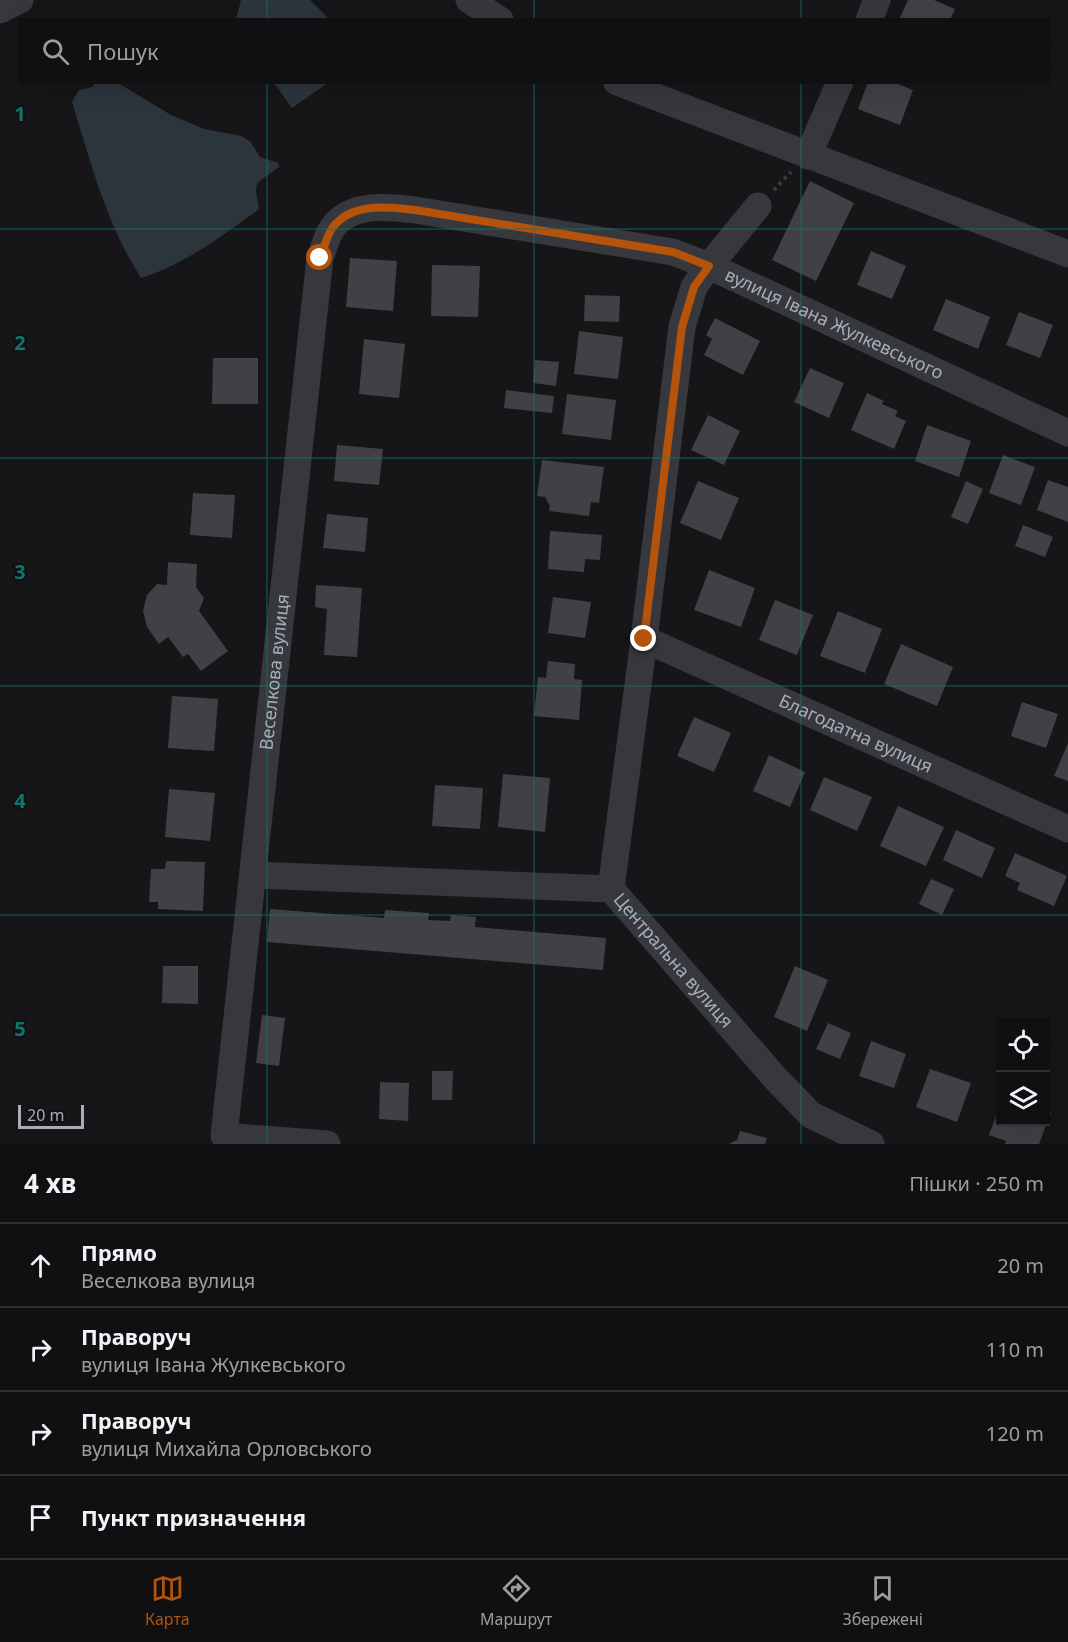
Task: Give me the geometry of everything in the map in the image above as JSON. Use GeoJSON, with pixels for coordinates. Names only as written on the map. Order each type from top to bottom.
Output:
{"type":"FeatureCollection","features":[{"type":"Feature","properties":{"kind":"street"},"geometry":{"type":"LineString","coordinates":[[0,10],[20,0]]}},
{"type":"Feature","properties":{"kind":"street"},"geometry":{"type":"LineString","coordinates":[[469,0],[497,18]]}},
{"type":"Feature","properties":{"kind":"street"},"geometry":{"type":"LineString","coordinates":[[870,18],[877,0]]}},
{"type":"Feature","properties":{"kind":"street"},"geometry":{"type":"LineString","coordinates":[[622,84],[1068,254]]}},
{"type":"Feature","properties":{"kind":"street"},"geometry":{"type":"LineString","coordinates":[[808,156],[839,84]]}},
{"type":"Feature","properties":{"kind":"street","name":"вулиця Івана Жулкевського"},"geometry":{"type":"LineString","coordinates":[[345,216],[360,210],[383,206],[673,252],[709,266],[1068,433]]}},
{"type":"Feature","properties":{"kind":"street"},"geometry":{"type":"LineString","coordinates":[[611,889],[682,327],[694,287],[758,206]]}},
{"type":"Feature","properties":{"kind":"street","name":"Веселкова вулиця"},"geometry":{"type":"LineString","coordinates":[[327,1144],[224,1136],[320,258],[333,227],[345,216]]}},
{"type":"Feature","properties":{"kind":"street","name":"Благодатна вулиця"},"geometry":{"type":"LineString","coordinates":[[644,639],[1068,829]]}},
{"type":"Feature","properties":{"kind":"street","name":"Центральна вулиця"},"geometry":{"type":"LineString","coordinates":[[253,875],[611,889],[776,1079],[812,1115],[871,1144]]}},
{"type":"Feature","properties":{"kind":"shaded area"},"geometry":{"type":"Polygon","coordinates":[[[241,0],[310,0],[328,18],[236,18],[241,0]]]}},
{"type":"Feature","properties":{"kind":"shaded area"},"geometry":{"type":"Polygon","coordinates":[[[94,84],[120,84],[171,115],[204,129],[241,136],[250,141],[260,157],[278,163],[279,167],[257,183],[259,209],[188,257],[141,278],[109,214],[72,102],[79,90],[93,87],[94,84]]]}},
{"type":"Feature","properties":{"kind":"shaded area"},"geometry":{"type":"Polygon","coordinates":[[[275,84],[327,84],[292,108],[275,84]]]}},
{"type":"Feature","properties":{"kind":"building"},"geometry":{"type":"Polygon","coordinates":[[[908,0],[934,0],[955,9],[951,18],[900,18],[908,0]]]}},
{"type":"Feature","properties":{"kind":"building"},"geometry":{"type":"Polygon","coordinates":[[[867,84],[898,84],[913,90],[900,125],[858,109],[867,84]]]}},
{"type":"Feature","properties":{"kind":"building"},"geometry":{"type":"Polygon","coordinates":[[[810,181],[854,203],[816,281],[772,260],[810,181]]]}},
{"type":"Feature","properties":{"kind":"building"},"geometry":{"type":"Polygon","coordinates":[[[871,251],[906,266],[892,299],[857,285],[871,251]]]}},
{"type":"Feature","properties":{"kind":"building"},"geometry":{"type":"Polygon","coordinates":[[[350,258],[397,261],[393,311],[346,307],[350,258]]]}},
{"type":"Feature","properties":{"kind":"building"},"geometry":{"type":"Polygon","coordinates":[[[432,265],[480,266],[478,317],[431,316],[432,265]]]}},
{"type":"Feature","properties":{"kind":"building"},"geometry":{"type":"Polygon","coordinates":[[[585,295],[620,296],[619,322],[584,321],[585,295]]]}},
{"type":"Feature","properties":{"kind":"building"},"geometry":{"type":"Polygon","coordinates":[[[946,299],[990,317],[978,349],[933,330],[946,299]]]}},
{"type":"Feature","properties":{"kind":"building"},"geometry":{"type":"Polygon","coordinates":[[[1019,312],[1053,325],[1040,358],[1006,345],[1019,312]]]}},
{"type":"Feature","properties":{"kind":"building"},"geometry":{"type":"Polygon","coordinates":[[[715,318],[760,341],[743,375],[704,355],[712,339],[706,335],[715,318]]]}},
{"type":"Feature","properties":{"kind":"building"},"geometry":{"type":"Polygon","coordinates":[[[579,331],[623,337],[618,379],[574,374],[579,331]]]}},
{"type":"Feature","properties":{"kind":"building"},"geometry":{"type":"Polygon","coordinates":[[[364,339],[405,344],[399,398],[359,394],[364,339]]]}},
{"type":"Feature","properties":{"kind":"building"},"geometry":{"type":"Polygon","coordinates":[[[213,358],[258,358],[258,404],[212,404],[213,358]]]}},
{"type":"Feature","properties":{"kind":"building"},"geometry":{"type":"Polygon","coordinates":[[[535,360],[559,362],[556,386],[533,383],[535,360]]]}},
{"type":"Feature","properties":{"kind":"building"},"geometry":{"type":"Polygon","coordinates":[[[810,368],[844,383],[829,418],[794,402],[810,368]]]}},
{"type":"Feature","properties":{"kind":"building"},"geometry":{"type":"Polygon","coordinates":[[[506,390],[554,396],[552,413],[504,408],[506,390]]]}},
{"type":"Feature","properties":{"kind":"building"},"geometry":{"type":"Polygon","coordinates":[[[867,393],[884,401],[882,404],[898,411],[895,416],[906,421],[894,449],[851,430],[867,393]]]}},
{"type":"Feature","properties":{"kind":"building"},"geometry":{"type":"Polygon","coordinates":[[[567,394],[616,400],[611,440],[562,434],[567,394]]]}},
{"type":"Feature","properties":{"kind":"building"},"geometry":{"type":"Polygon","coordinates":[[[708,415],[740,431],[724,465],[691,450],[708,415]]]}},
{"type":"Feature","properties":{"kind":"building"},"geometry":{"type":"Polygon","coordinates":[[[927,425],[971,441],[959,477],[915,461],[927,425]]]}},
{"type":"Feature","properties":{"kind":"building"},"geometry":{"type":"Polygon","coordinates":[[[337,445],[383,449],[379,485],[334,481],[337,445]]]}},
{"type":"Feature","properties":{"kind":"building"},"geometry":{"type":"Polygon","coordinates":[[[1003,455],[1035,467],[1021,505],[989,493],[1003,455]]]}},
{"type":"Feature","properties":{"kind":"building"},"geometry":{"type":"Polygon","coordinates":[[[542,460],[604,467],[599,503],[591,502],[589,516],[549,511],[550,506],[545,497],[537,496],[542,460]]]}},
{"type":"Feature","properties":{"kind":"building"},"geometry":{"type":"Polygon","coordinates":[[[1048,480],[1068,487],[1068,522],[1037,510],[1048,480]]]}},
{"type":"Feature","properties":{"kind":"building"},"geometry":{"type":"Polygon","coordinates":[[[698,481],[739,498],[721,540],[680,523],[698,481]]]}},
{"type":"Feature","properties":{"kind":"building"},"geometry":{"type":"Polygon","coordinates":[[[966,481],[983,489],[968,524],[951,517],[966,481]]]}},
{"type":"Feature","properties":{"kind":"building"},"geometry":{"type":"Polygon","coordinates":[[[193,493],[235,495],[232,538],[190,535],[193,493]]]}},
{"type":"Feature","properties":{"kind":"building"},"geometry":{"type":"Polygon","coordinates":[[[327,514],[368,518],[365,552],[323,548],[327,514]]]}},
{"type":"Feature","properties":{"kind":"building"},"geometry":{"type":"Polygon","coordinates":[[[1023,525],[1053,537],[1045,557],[1015,546],[1023,525]]]}},
{"type":"Feature","properties":{"kind":"building"},"geometry":{"type":"Polygon","coordinates":[[[550,531],[602,535],[600,560],[585,559],[584,572],[548,569],[550,531]]]}},
{"type":"Feature","properties":{"kind":"building"},"geometry":{"type":"Polygon","coordinates":[[[168,562],[197,564],[196,587],[204,598],[199,611],[228,651],[201,671],[188,654],[183,657],[168,637],[159,644],[147,627],[143,611],[147,595],[157,584],[167,585],[168,562]]]}},
{"type":"Feature","properties":{"kind":"building"},"geometry":{"type":"Polygon","coordinates":[[[709,570],[755,588],[741,627],[694,610],[709,570]]]}},
{"type":"Feature","properties":{"kind":"building"},"geometry":{"type":"Polygon","coordinates":[[[316,585],[362,588],[357,657],[324,655],[327,609],[315,607],[316,585]]]}},
{"type":"Feature","properties":{"kind":"building"},"geometry":{"type":"Polygon","coordinates":[[[553,597],[591,602],[585,638],[548,633],[553,597]]]}},
{"type":"Feature","properties":{"kind":"building"},"geometry":{"type":"Polygon","coordinates":[[[775,600],[813,615],[797,655],[759,640],[775,600]]]}},
{"type":"Feature","properties":{"kind":"building"},"geometry":{"type":"Polygon","coordinates":[[[838,611],[882,629],[865,673],[820,656],[838,611]]]}},
{"type":"Feature","properties":{"kind":"building"},"geometry":{"type":"Polygon","coordinates":[[[901,644],[953,667],[937,706],[884,684],[901,644]]]}},
{"type":"Feature","properties":{"kind":"building"},"geometry":{"type":"Polygon","coordinates":[[[548,661],[575,664],[574,679],[582,680],[579,720],[534,716],[538,677],[546,678],[548,661]]]}},
{"type":"Feature","properties":{"kind":"building"},"geometry":{"type":"Polygon","coordinates":[[[172,696],[218,699],[214,751],[168,748],[172,696]]]}},
{"type":"Feature","properties":{"kind":"building"},"geometry":{"type":"Polygon","coordinates":[[[1022,702],[1058,714],[1046,748],[1011,736],[1022,702]]]}},
{"type":"Feature","properties":{"kind":"building"},"geometry":{"type":"Polygon","coordinates":[[[694,717],[731,733],[714,772],[677,756],[694,717]]]}},
{"type":"Feature","properties":{"kind":"building"},"geometry":{"type":"Polygon","coordinates":[[[1068,743],[1068,781],[1054,776],[1068,743]]]}},
{"type":"Feature","properties":{"kind":"building"},"geometry":{"type":"Polygon","coordinates":[[[769,755],[805,772],[790,807],[753,791],[769,755]]]}},
{"type":"Feature","properties":{"kind":"building"},"geometry":{"type":"Polygon","coordinates":[[[503,774],[550,778],[545,832],[498,827],[503,774]]]}},
{"type":"Feature","properties":{"kind":"building"},"geometry":{"type":"Polygon","coordinates":[[[824,777],[872,797],[857,831],[810,810],[824,777]]]}},
{"type":"Feature","properties":{"kind":"building"},"geometry":{"type":"Polygon","coordinates":[[[435,785],[483,788],[480,829],[432,826],[435,785]]]}},
{"type":"Feature","properties":{"kind":"building"},"geometry":{"type":"Polygon","coordinates":[[[169,789],[215,793],[210,841],[165,837],[169,789]]]}},
{"type":"Feature","properties":{"kind":"building"},"geometry":{"type":"Polygon","coordinates":[[[898,806],[944,827],[926,866],[880,846],[898,806]]]}},
{"type":"Feature","properties":{"kind":"building"},"geometry":{"type":"Polygon","coordinates":[[[956,830],[995,848],[982,878],[943,860],[956,830]]]}},
{"type":"Feature","properties":{"kind":"building"},"geometry":{"type":"Polygon","coordinates":[[[1015,853],[1067,876],[1054,906],[1017,890],[1020,883],[1005,876],[1015,853]]]}},
{"type":"Feature","properties":{"kind":"building"},"geometry":{"type":"Polygon","coordinates":[[[166,861],[205,862],[203,911],[158,909],[158,902],[149,902],[151,869],[165,869],[166,861]]]}},
{"type":"Feature","properties":{"kind":"building"},"geometry":{"type":"Polygon","coordinates":[[[931,879],[954,889],[942,915],[919,904],[931,879]]]}},
{"type":"Feature","properties":{"kind":"building"},"geometry":{"type":"Polygon","coordinates":[[[270,909],[384,918],[385,910],[429,913],[428,920],[450,921],[451,915],[476,917],[475,927],[606,938],[603,970],[267,942],[270,909]]]}},
{"type":"Feature","properties":{"kind":"building"},"geometry":{"type":"Polygon","coordinates":[[[163,966],[198,966],[198,1004],[162,1003],[163,966]]]}},
{"type":"Feature","properties":{"kind":"building"},"geometry":{"type":"Polygon","coordinates":[[[795,966],[828,980],[807,1031],[774,1017],[795,966]]]}},
{"type":"Feature","properties":{"kind":"building"},"geometry":{"type":"Polygon","coordinates":[[[262,1015],[285,1018],[279,1066],[256,1063],[262,1015]]]}},
{"type":"Feature","properties":{"kind":"building"},"geometry":{"type":"Polygon","coordinates":[[[828,1023],[851,1033],[840,1059],[816,1049],[828,1023]]]}},
{"type":"Feature","properties":{"kind":"building"},"geometry":{"type":"Polygon","coordinates":[[[871,1041],[906,1054],[894,1088],[859,1076],[871,1041]]]}},
{"type":"Feature","properties":{"kind":"building"},"geometry":{"type":"Polygon","coordinates":[[[930,1069],[971,1083],[957,1122],[916,1107],[930,1069]]]}},
{"type":"Feature","properties":{"kind":"building"},"geometry":{"type":"Polygon","coordinates":[[[432,1071],[453,1071],[452,1100],[432,1100],[432,1071]]]}},
{"type":"Feature","properties":{"kind":"building"},"geometry":{"type":"Polygon","coordinates":[[[380,1082],[409,1083],[408,1121],[379,1119],[380,1082]]]}},
{"type":"Feature","properties":{"kind":"building"},"geometry":{"type":"Polygon","coordinates":[[[996,1116],[996,1126],[1046,1126],[1039,1144],[1005,1144],[1006,1141],[989,1135],[996,1116]]]}},
{"type":"Feature","properties":{"kind":"building"},"geometry":{"type":"Polygon","coordinates":[[[740,1131],[767,1138],[765,1144],[729,1144],[737,1140],[740,1131]]]}},
{"type":"Feature","properties":{"kind":"route"},"geometry":{"type":"LineString","coordinates":[[320,258],[333,227],[345,216],[360,210],[383,206],[673,252],[709,266],[694,287],[682,327],[644,639]]}}]}
